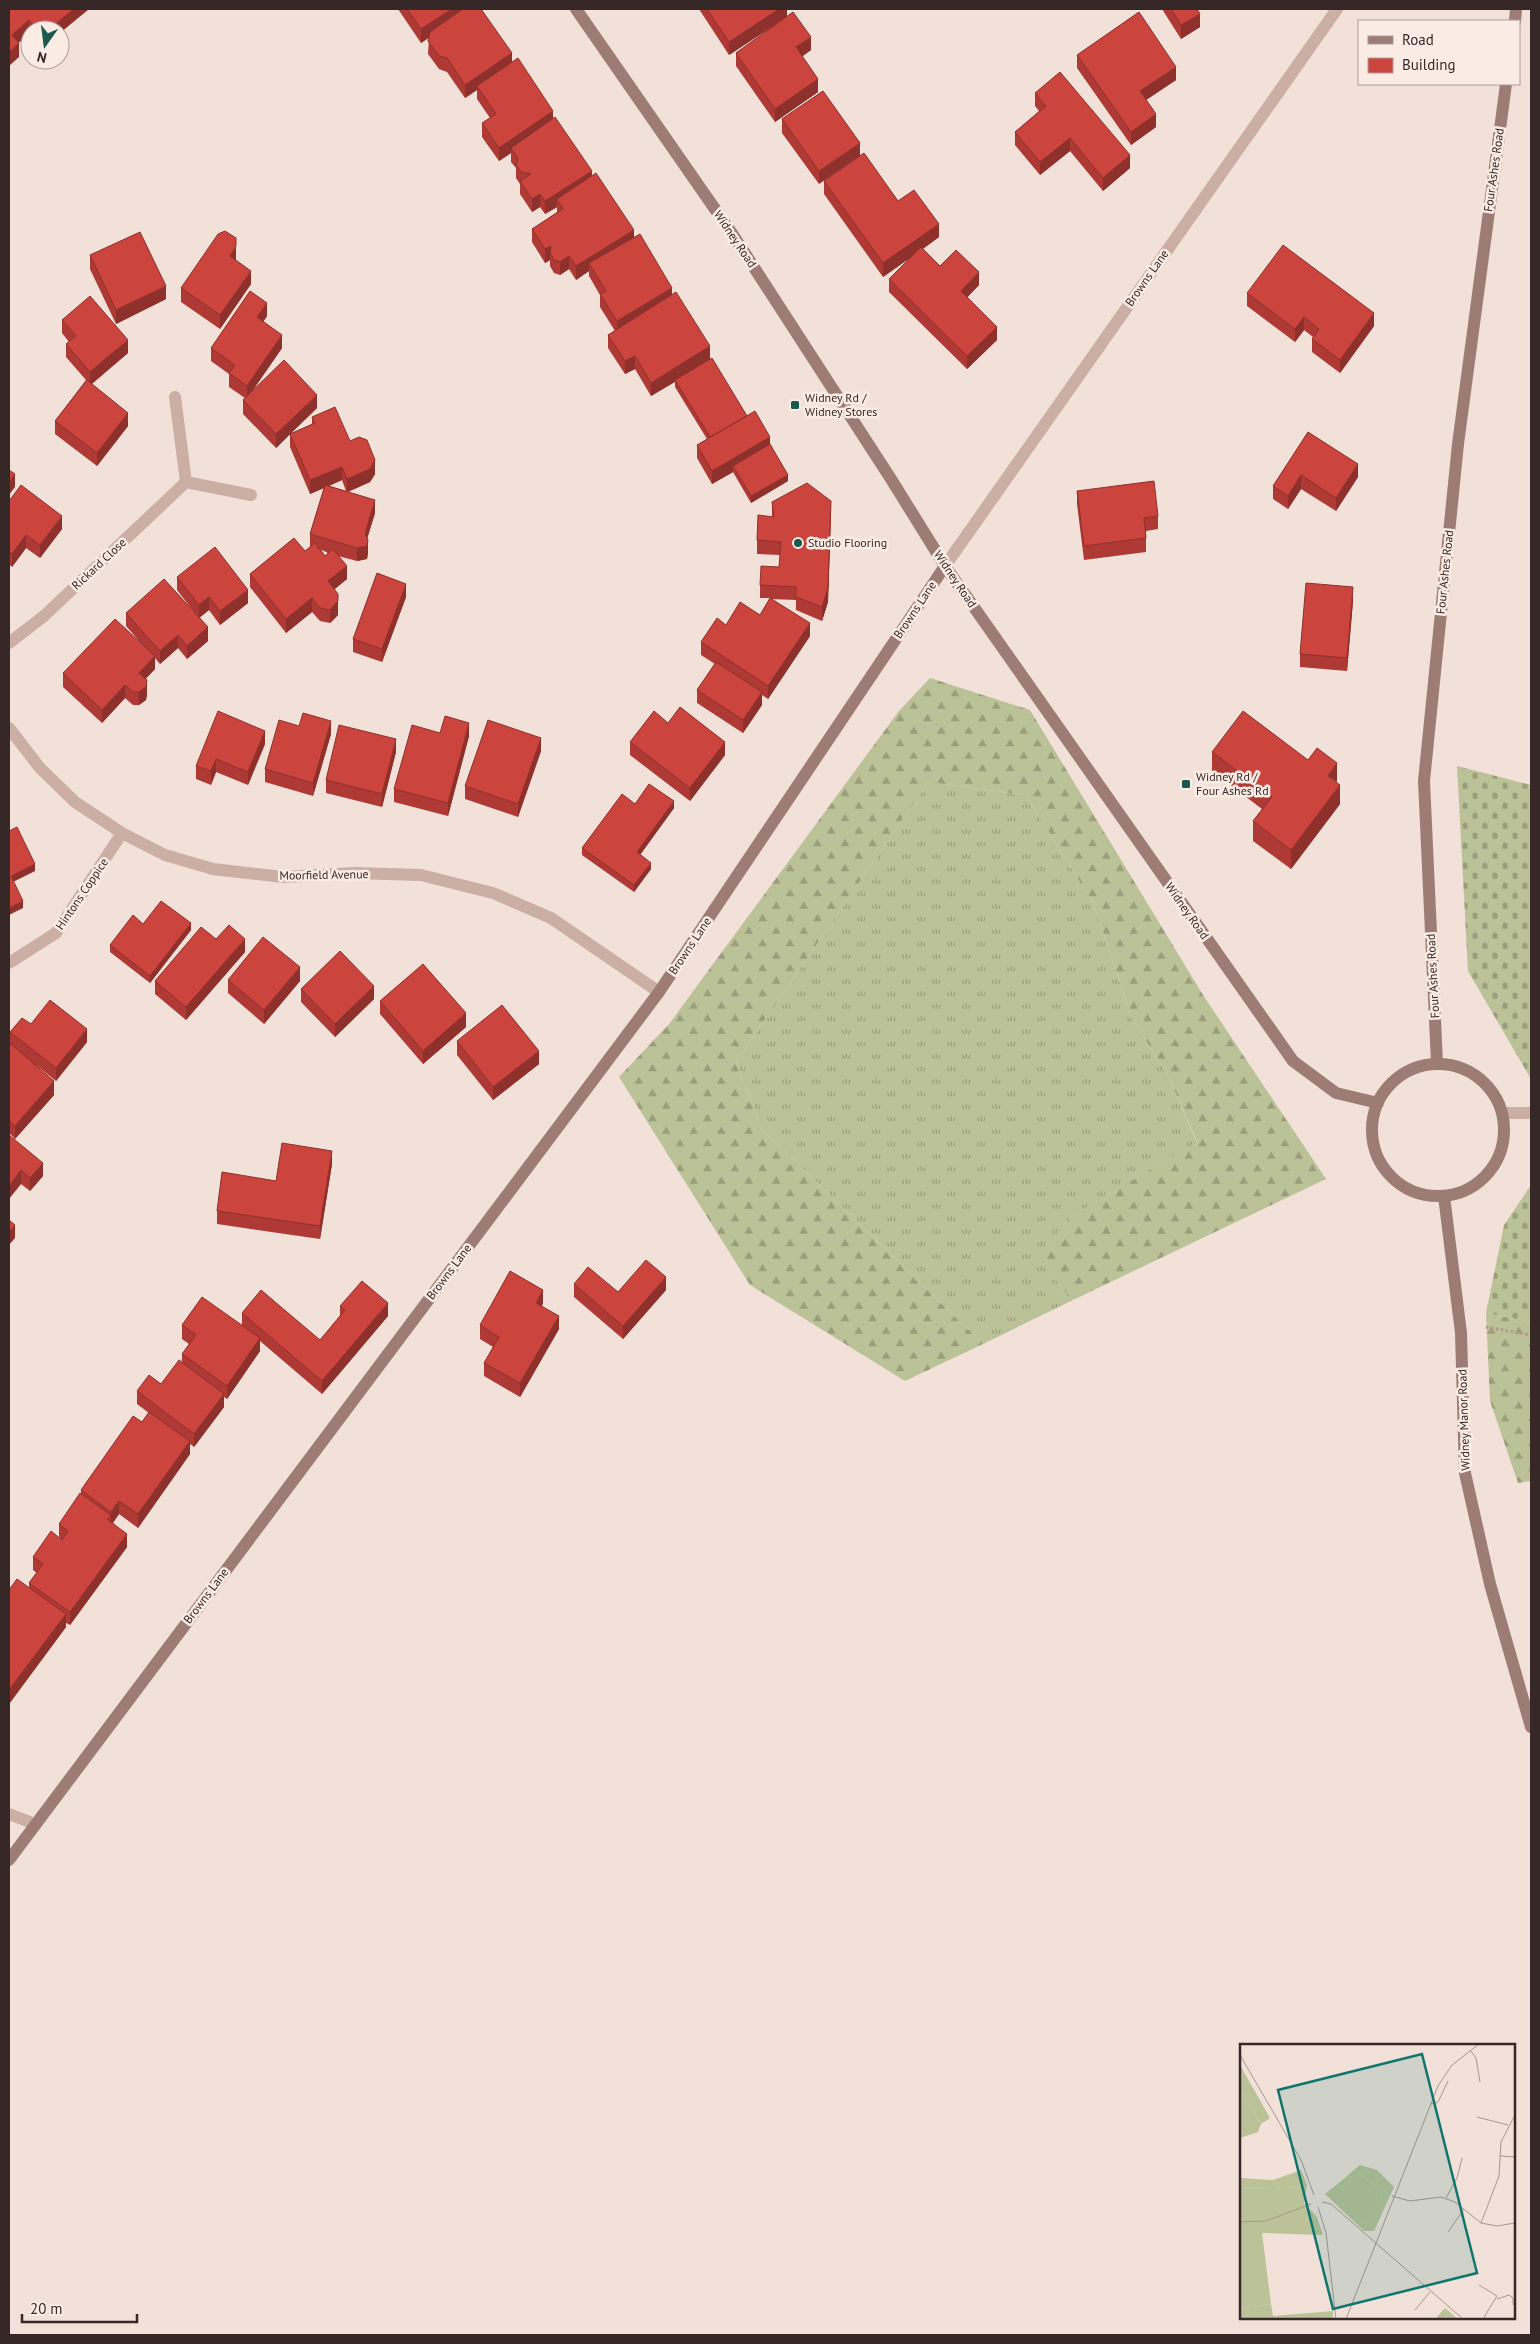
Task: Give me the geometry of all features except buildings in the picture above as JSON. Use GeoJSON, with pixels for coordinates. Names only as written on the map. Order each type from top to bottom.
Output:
{"type":"FeatureCollection","features":[{"type":"Feature","properties":{"kind":"street","name":"Widney Road"},"geometry":{"type":"LineString","coordinates":[[576,9],[733,235],[945,566],[1293,1061],[1336,1093],[1378,1103]]}},
{"type":"Feature","properties":{"kind":"street","name":"Browns Lane"},"geometry":{"type":"LineString","coordinates":[[9,1860],[659,992],[945,566],[1337,9]]}},
{"type":"Feature","properties":{"kind":"street","name":"Four Ashes Road"},"geometry":{"type":"LineString","coordinates":[[1437,1063],[1424,781],[1458,444],[1506,85]]}},
{"type":"Feature","properties":{"kind":"street"},"geometry":{"type":"LineString","coordinates":[[175,397],[186,482],[251,495]]}},
{"type":"Feature","properties":{"kind":"street","name":"Rickard Close"},"geometry":{"type":"LineString","coordinates":[[9,643],[44,616],[186,482]]}},
{"type":"Feature","properties":{"kind":"street","name":"Moorfield Avenue"},"geometry":{"type":"LineString","coordinates":[[9,728],[40,768],[75,802],[122,833],[166,855],[213,869],[283,877],[354,874],[421,875],[493,893],[550,918],[659,992]]}},
{"type":"Feature","properties":{"kind":"street","name":"Hintons Coppice"},"geometry":{"type":"LineString","coordinates":[[9,963],[56,933],[122,833]]}},
{"type":"Feature","properties":{"kind":"street"},"geometry":{"type":"LineString","coordinates":[[1437,1063],[1458,1066],[1478,1076],[1493,1092],[1503,1113],[1505,1131],[1500,1155],[1486,1175],[1471,1187],[1444,1196],[1412,1191],[1392,1178],[1383,1166],[1374,1145],[1372,1123],[1378,1103],[1399,1077],[1417,1067],[1437,1063]]}},
{"type":"Feature","properties":{"kind":"street"},"geometry":{"type":"LineString","coordinates":[[1503,1113],[1531,1113]]}},
{"type":"Feature","properties":{"kind":"street","name":"Widney Manor Road"},"geometry":{"type":"LineString","coordinates":[[1444,1196],[1461,1333],[1465,1473],[1490,1584],[1531,1727]]}},
{"type":"Feature","properties":{"kind":"street"},"geometry":{"type":"LineString","coordinates":[[9,1814],[36,1824]]}},
{"type":"Feature","properties":{"kind":"path"},"geometry":{"type":"LineString","coordinates":[[1461,1333],[1487,1327],[1531,1336]]}},
{"type":"Feature","properties":{"kind":"green space"},"geometry":{"type":"Polygon","coordinates":[[[930,678],[1030,710],[1203,995],[1326,1179],[1073,1300],[1038,1260],[1069,1218],[1197,1142],[1168,1076],[1132,1018],[1093,903],[1026,795],[928,782],[736,1062],[762,1129],[983,1344],[905,1381],[750,1285],[619,1077],[669,1024],[899,711],[930,678]]]}},
{"type":"Feature","properties":{"kind":"green space"},"geometry":{"type":"Polygon","coordinates":[[[1457,766],[1531,785],[1531,1079],[1468,971],[1457,766]]]}},
{"type":"Feature","properties":{"kind":"green space"},"geometry":{"type":"Polygon","coordinates":[[[928,782],[1026,795],[1093,903],[1132,1018],[1168,1076],[1197,1143],[1069,1218],[1039,1260],[1073,1300],[983,1344],[762,1129],[736,1062],[928,782]]]}},
{"type":"Feature","properties":{"kind":"green space"},"geometry":{"type":"Polygon","coordinates":[[[1531,1185],[1531,1322],[1486,1313],[1504,1225],[1531,1185]]]}},
{"type":"Feature","properties":{"kind":"green space"},"geometry":{"type":"Polygon","coordinates":[[[1486,1313],[1531,1322],[1531,1481],[1518,1483],[1490,1401],[1486,1313]]]}},
{"type":"Feature","properties":{"kind":"place","name":"Widney Rd / Widney Stores"},"geometry":{"type":"Point","coordinates":[795,405]}},
{"type":"Feature","properties":{"kind":"place","name":"Studio Flooring"},"geometry":{"type":"Point","coordinates":[798,543]}},
{"type":"Feature","properties":{"kind":"place","name":"Widney Rd / Four Ashes Rd"},"geometry":{"type":"Point","coordinates":[1186,784]}}]}
